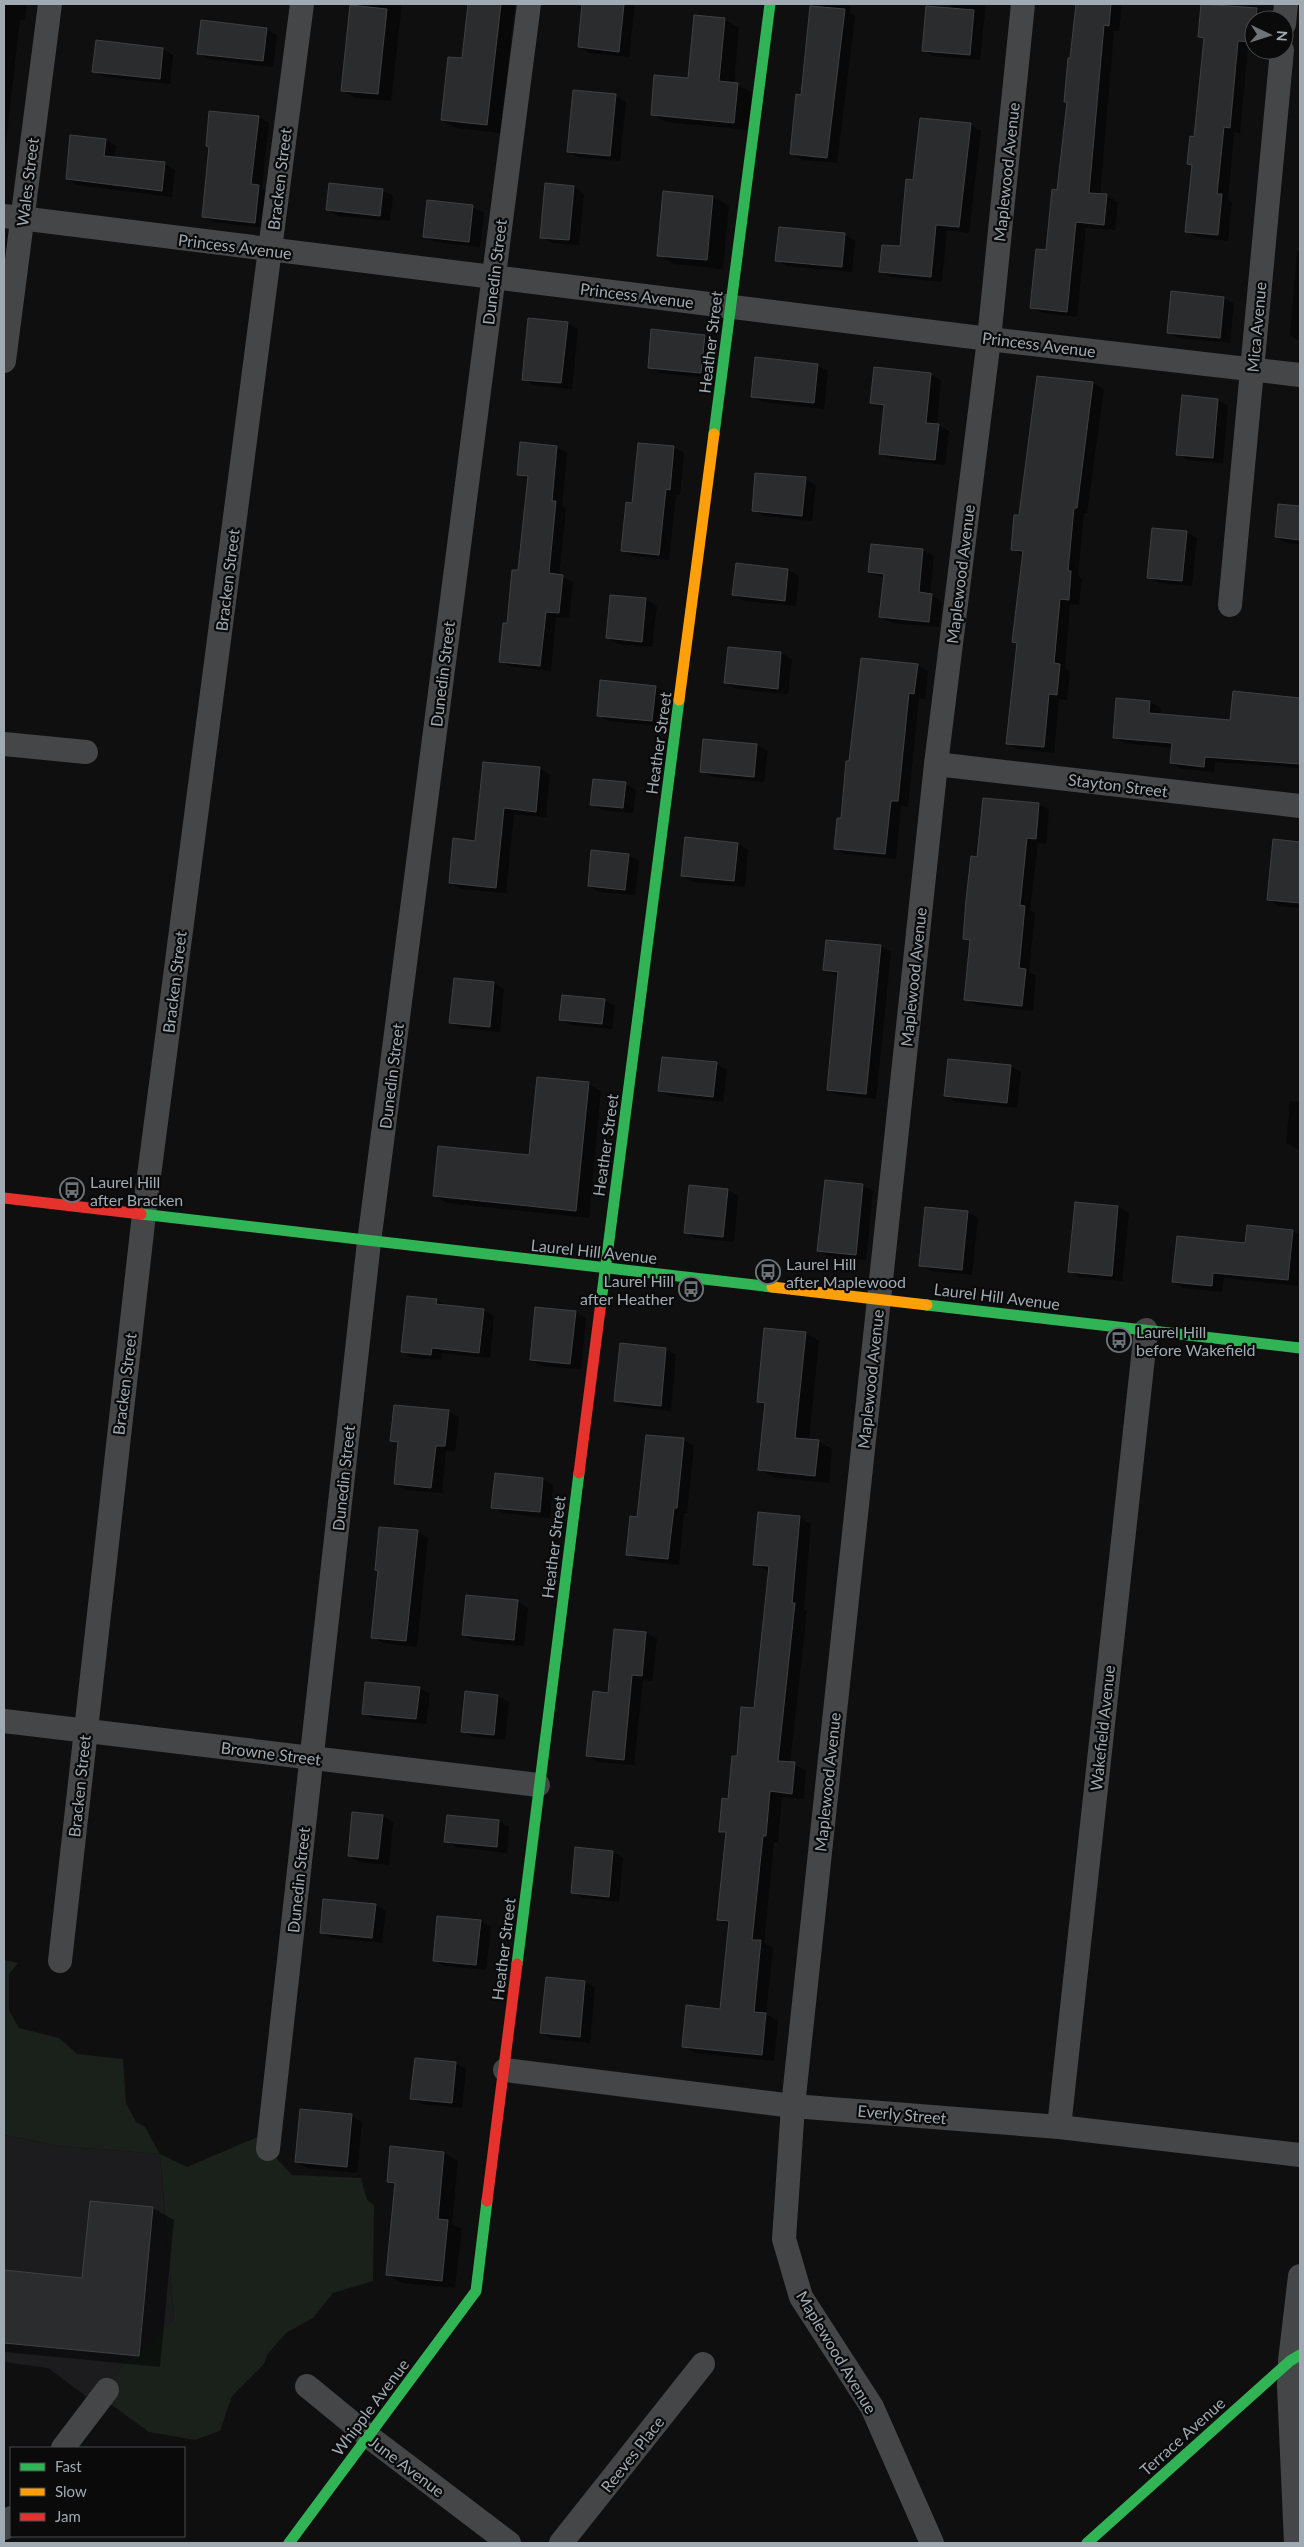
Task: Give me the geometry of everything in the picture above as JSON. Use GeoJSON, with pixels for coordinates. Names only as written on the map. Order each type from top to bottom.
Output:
{"type":"FeatureCollection","features":[{"type":"Feature","properties":{"kind":"street","name":"Wales Street"},"geometry":{"type":"LineString","coordinates":[[4,361],[13,217],[50,4]]}},
{"type":"Feature","properties":{"kind":"street","name":"Bracken Street"},"geometry":{"type":"LineString","coordinates":[[60,1961],[84,1731],[144,1214],[302,4]]}},
{"type":"Feature","properties":{"kind":"street","name":"Dunedin Street"},"geometry":{"type":"LineString","coordinates":[[268,2149],[369,1242],[529,4]]}},
{"type":"Feature","properties":{"kind":"street","name":"Heather Street"},"geometry":{"type":"LineString","coordinates":[[476,2291],[505,2070],[538,1785],[770,4]]}},
{"type":"Feature","properties":{"kind":"street","name":"Maplewood Avenue"},"geometry":{"type":"LineString","coordinates":[[932,2543],[872,2407],[801,2297],[784,2239],[793,2106],[878,1299],[936,764],[989,339],[1024,4]]}},
{"type":"Feature","properties":{"kind":"street","name":"Mica Avenue"},"geometry":{"type":"LineString","coordinates":[[1230,604],[1281,60]]}},
{"type":"Feature","properties":{"kind":"street","name":"Princess Avenue"},"geometry":{"type":"LineString","coordinates":[[13,217],[989,339],[1300,375]]}},
{"type":"Feature","properties":{"kind":"street"},"geometry":{"type":"LineString","coordinates":[[4,744],[86,752]]}},
{"type":"Feature","properties":{"kind":"street","name":"Stayton Street"},"geometry":{"type":"LineString","coordinates":[[936,764],[1300,806]]}},
{"type":"Feature","properties":{"kind":"street","name":"Laurel Hill Avenue"},"geometry":{"type":"LineString","coordinates":[[4,1198],[369,1242],[1300,1348]]}},
{"type":"Feature","properties":{"kind":"street","name":"Wakefield Avenue"},"geometry":{"type":"LineString","coordinates":[[1059,2127],[1146,1330]]}},
{"type":"Feature","properties":{"kind":"street","name":"Browne Street"},"geometry":{"type":"LineString","coordinates":[[4,1721],[538,1785]]}},
{"type":"Feature","properties":{"kind":"street","name":"Everly Street"},"geometry":{"type":"LineString","coordinates":[[505,2070],[793,2106],[1059,2127],[1300,2155]]}},
{"type":"Feature","properties":{"kind":"street"},"geometry":{"type":"LineString","coordinates":[[1296,2543],[1295,2358],[1300,2276]]}},
{"type":"Feature","properties":{"kind":"street","name":"Whipple Avenue"},"geometry":{"type":"LineString","coordinates":[[289,2543],[476,2291]]}},
{"type":"Feature","properties":{"kind":"street","name":"Terrace Avenue"},"geometry":{"type":"LineString","coordinates":[[1087,2543],[1295,2358]]}},
{"type":"Feature","properties":{"kind":"street","name":"Reeves Place"},"geometry":{"type":"LineString","coordinates":[[561,2543],[703,2364]]}},
{"type":"Feature","properties":{"kind":"street","name":"June Avenue"},"geometry":{"type":"LineString","coordinates":[[307,2386],[368,2436],[509,2543]]}},
{"type":"Feature","properties":{"kind":"street"},"geometry":{"type":"LineString","coordinates":[[64,2447],[107,2390]]}},
{"type":"Feature","properties":{"kind":"shaded area"},"geometry":{"type":"Polygon","coordinates":[[[4,1960],[18,1963],[9,1974],[9,2010],[19,2028],[59,2038],[77,2054],[123,2059],[126,2103],[136,2122],[145,2127],[160,2154],[59,2146],[4,2135],[4,1960]]]}},
{"type":"Feature","properties":{"kind":"shaded area"},"geometry":{"type":"Polygon","coordinates":[[[4,2135],[59,2146],[160,2154],[174,2319],[123,2365],[102,2398],[94,2402],[48,2368],[4,2362],[4,2135]]]}},
{"type":"Feature","properties":{"kind":"shaded area"},"geometry":{"type":"Polygon","coordinates":[[[257,2137],[292,2175],[361,2178],[367,2200],[374,2205],[373,2281],[333,2293],[313,2318],[286,2333],[267,2355],[264,2364],[232,2396],[220,2431],[195,2440],[149,2432],[102,2398],[123,2365],[174,2319],[160,2154],[187,2167],[257,2137]]]}},
{"type":"Feature","properties":{"kind":"building"},"geometry":{"type":"Polygon","coordinates":[[[468,4],[501,4],[487,125],[441,120],[448,57],[462,58],[468,4]]]}},
{"type":"Feature","properties":{"kind":"building"},"geometry":{"type":"Polygon","coordinates":[[[582,4],[624,4],[619,52],[578,47],[582,4]]]}},
{"type":"Feature","properties":{"kind":"building"},"geometry":{"type":"Polygon","coordinates":[[[1076,4],[1111,4],[1109,26],[1104,25],[1089,193],[1107,194],[1104,225],[1076,222],[1067,312],[1030,308],[1036,249],[1046,250],[1052,189],[1057,190],[1067,102],[1064,102],[1068,58],[1070,58],[1076,4]]]}},
{"type":"Feature","properties":{"kind":"building"},"geometry":{"type":"Polygon","coordinates":[[[1201,4],[1257,8],[1257,10],[1244,10],[1244,41],[1238,41],[1230,128],[1224,127],[1217,194],[1222,194],[1218,235],[1185,232],[1192,165],[1187,164],[1190,136],[1194,137],[1204,38],[1198,37],[1201,4]]]}},
{"type":"Feature","properties":{"kind":"building"},"geometry":{"type":"Polygon","coordinates":[[[350,5],[387,9],[378,94],[341,91],[350,5]]]}},
{"type":"Feature","properties":{"kind":"building"},"geometry":{"type":"Polygon","coordinates":[[[810,6],[845,9],[827,158],[790,154],[796,94],[801,95],[810,6]]]}},
{"type":"Feature","properties":{"kind":"building"},"geometry":{"type":"Polygon","coordinates":[[[926,6],[974,10],[970,55],[922,51],[926,6]]]}},
{"type":"Feature","properties":{"kind":"building"},"geometry":{"type":"Polygon","coordinates":[[[694,15],[725,18],[719,81],[738,83],[734,123],[651,115],[654,75],[688,78],[694,15]]]}},
{"type":"Feature","properties":{"kind":"building"},"geometry":{"type":"Polygon","coordinates":[[[201,20],[267,28],[263,61],[197,54],[201,20]]]}},
{"type":"Feature","properties":{"kind":"building"},"geometry":{"type":"Polygon","coordinates":[[[96,40],[163,48],[160,79],[92,72],[96,40]]]}},
{"type":"Feature","properties":{"kind":"building"},"geometry":{"type":"Polygon","coordinates":[[[573,90],[616,94],[610,156],[567,152],[573,90]]]}},
{"type":"Feature","properties":{"kind":"building"},"geometry":{"type":"Polygon","coordinates":[[[209,111],[259,116],[251,184],[259,185],[255,223],[202,217],[209,147],[206,146],[209,111]]]}},
{"type":"Feature","properties":{"kind":"building"},"geometry":{"type":"Polygon","coordinates":[[[920,118],[971,123],[959,227],[936,225],[931,277],[879,272],[882,245],[900,246],[906,179],[913,180],[920,118]]]}},
{"type":"Feature","properties":{"kind":"building"},"geometry":{"type":"Polygon","coordinates":[[[70,135],[106,139],[104,156],[165,162],[162,191],[66,179],[70,135]]]}},
{"type":"Feature","properties":{"kind":"building"},"geometry":{"type":"Polygon","coordinates":[[[329,183],[383,189],[380,216],[326,210],[329,183]]]}},
{"type":"Feature","properties":{"kind":"building"},"geometry":{"type":"Polygon","coordinates":[[[545,183],[574,186],[569,240],[540,238],[545,183]]]}},
{"type":"Feature","properties":{"kind":"building"},"geometry":{"type":"Polygon","coordinates":[[[663,191],[713,196],[707,260],[657,256],[663,191]]]}},
{"type":"Feature","properties":{"kind":"building"},"geometry":{"type":"Polygon","coordinates":[[[427,200],[473,205],[469,242],[423,237],[427,200]]]}},
{"type":"Feature","properties":{"kind":"building"},"geometry":{"type":"Polygon","coordinates":[[[779,227],[845,233],[842,267],[775,261],[779,227]]]}},
{"type":"Feature","properties":{"kind":"building"},"geometry":{"type":"Polygon","coordinates":[[[1171,291],[1224,297],[1220,338],[1167,333],[1171,291]]]}},
{"type":"Feature","properties":{"kind":"building"},"geometry":{"type":"Polygon","coordinates":[[[528,318],[568,322],[561,383],[522,380],[528,318]]]}},
{"type":"Feature","properties":{"kind":"building"},"geometry":{"type":"Polygon","coordinates":[[[651,329],[705,335],[701,373],[648,368],[651,329]]]}},
{"type":"Feature","properties":{"kind":"building"},"geometry":{"type":"Polygon","coordinates":[[[755,357],[818,364],[814,403],[751,397],[755,357]]]}},
{"type":"Feature","properties":{"kind":"building"},"geometry":{"type":"Polygon","coordinates":[[[874,367],[931,373],[926,423],[939,424],[935,460],[879,454],[884,405],[870,403],[874,367]]]}},
{"type":"Feature","properties":{"kind":"building"},"geometry":{"type":"Polygon","coordinates":[[[1037,376],[1093,382],[1077,508],[1074,508],[1068,571],[1071,571],[1069,600],[1060,599],[1054,663],[1060,664],[1057,695],[1049,694],[1044,747],[1006,744],[1017,643],[1012,642],[1023,551],[1011,550],[1014,515],[1019,515],[1037,376]]]}},
{"type":"Feature","properties":{"kind":"building"},"geometry":{"type":"Polygon","coordinates":[[[1182,395],[1218,399],[1213,458],[1176,455],[1182,395]]]}},
{"type":"Feature","properties":{"kind":"building"},"geometry":{"type":"Polygon","coordinates":[[[520,442],[557,446],[552,501],[556,501],[549,573],[563,575],[559,613],[546,612],[540,666],[499,662],[503,623],[507,623],[512,570],[518,570],[528,476],[517,475],[520,442]]]}},
{"type":"Feature","properties":{"kind":"building"},"geometry":{"type":"Polygon","coordinates":[[[638,443],[674,446],[670,490],[666,489],[659,555],[621,551],[626,502],[632,503],[638,443]]]}},
{"type":"Feature","properties":{"kind":"building"},"geometry":{"type":"Polygon","coordinates":[[[755,473],[806,477],[802,516],[752,511],[755,473]]]}},
{"type":"Feature","properties":{"kind":"building"},"geometry":{"type":"Polygon","coordinates":[[[1278,504],[1300,506],[1300,540],[1275,537],[1278,504]]]}},
{"type":"Feature","properties":{"kind":"building"},"geometry":{"type":"Polygon","coordinates":[[[1152,528],[1187,531],[1182,581],[1147,578],[1152,528]]]}},
{"type":"Feature","properties":{"kind":"building"},"geometry":{"type":"Polygon","coordinates":[[[871,544],[923,549],[919,592],[932,594],[929,622],[879,617],[884,574],[868,572],[871,544]]]}},
{"type":"Feature","properties":{"kind":"building"},"geometry":{"type":"Polygon","coordinates":[[[736,563],[788,569],[785,601],[732,595],[736,563]]]}},
{"type":"Feature","properties":{"kind":"building"},"geometry":{"type":"Polygon","coordinates":[[[610,595],[646,598],[642,642],[606,638],[610,595]]]}},
{"type":"Feature","properties":{"kind":"building"},"geometry":{"type":"Polygon","coordinates":[[[728,647],[781,652],[778,689],[724,683],[728,647]]]}},
{"type":"Feature","properties":{"kind":"building"},"geometry":{"type":"Polygon","coordinates":[[[861,658],[918,664],[914,694],[909,693],[898,801],[891,801],[885,854],[834,849],[837,818],[841,818],[846,761],[849,761],[861,658]]]}},
{"type":"Feature","properties":{"kind":"building"},"geometry":{"type":"Polygon","coordinates":[[[600,680],[656,686],[652,721],[597,716],[600,680]]]}},
{"type":"Feature","properties":{"kind":"building"},"geometry":{"type":"Polygon","coordinates":[[[1233,691],[1300,698],[1300,764],[1205,757],[1204,767],[1170,763],[1172,743],[1113,738],[1116,698],[1150,701],[1149,713],[1230,720],[1233,691]]]}},
{"type":"Feature","properties":{"kind":"building"},"geometry":{"type":"Polygon","coordinates":[[[703,739],[757,744],[754,777],[700,772],[703,739]]]}},
{"type":"Feature","properties":{"kind":"building"},"geometry":{"type":"Polygon","coordinates":[[[483,762],[540,767],[536,812],[504,808],[496,888],[449,883],[453,838],[475,841],[483,762]]]}},
{"type":"Feature","properties":{"kind":"building"},"geometry":{"type":"Polygon","coordinates":[[[593,779],[626,782],[623,808],[590,805],[593,779]]]}},
{"type":"Feature","properties":{"kind":"building"},"geometry":{"type":"Polygon","coordinates":[[[983,798],[1039,803],[1036,839],[1027,838],[1020,905],[1025,906],[1019,968],[1026,969],[1022,1006],[964,1000],[970,940],[963,939],[966,900],[971,856],[977,857],[983,798]]]}},
{"type":"Feature","properties":{"kind":"building"},"geometry":{"type":"Polygon","coordinates":[[[685,837],[738,843],[734,881],[681,876],[685,837]]]}},
{"type":"Feature","properties":{"kind":"building"},"geometry":{"type":"Polygon","coordinates":[[[1273,839],[1300,842],[1300,903],[1267,900],[1273,839]]]}},
{"type":"Feature","properties":{"kind":"building"},"geometry":{"type":"Polygon","coordinates":[[[591,850],[629,854],[625,890],[588,886],[591,850]]]}},
{"type":"Feature","properties":{"kind":"building"},"geometry":{"type":"Polygon","coordinates":[[[826,940],[881,945],[866,1094],[827,1090],[838,972],[823,970],[826,940]]]}},
{"type":"Feature","properties":{"kind":"building"},"geometry":{"type":"Polygon","coordinates":[[[454,978],[494,982],[490,1027],[449,1023],[454,978]]]}},
{"type":"Feature","properties":{"kind":"building"},"geometry":{"type":"Polygon","coordinates":[[[562,995],[605,999],[602,1024],[559,1020],[562,995]]]}},
{"type":"Feature","properties":{"kind":"building"},"geometry":{"type":"Polygon","coordinates":[[[662,1057],[717,1062],[713,1097],[658,1091],[662,1057]]]}},
{"type":"Feature","properties":{"kind":"building"},"geometry":{"type":"Polygon","coordinates":[[[948,1059],[1011,1065],[1007,1103],[944,1096],[948,1059]]]}},
{"type":"Feature","properties":{"kind":"building"},"geometry":{"type":"Polygon","coordinates":[[[537,1077],[589,1082],[576,1211],[433,1196],[438,1146],[529,1155],[537,1077]]]}},
{"type":"Feature","properties":{"kind":"building"},"geometry":{"type":"Polygon","coordinates":[[[825,1180],[863,1184],[856,1255],[817,1251],[825,1180]]]}},
{"type":"Feature","properties":{"kind":"building"},"geometry":{"type":"Polygon","coordinates":[[[689,1185],[728,1189],[723,1237],[684,1233],[689,1185]]]}},
{"type":"Feature","properties":{"kind":"building"},"geometry":{"type":"Polygon","coordinates":[[[1075,1202],[1118,1206],[1112,1276],[1068,1272],[1075,1202]]]}},
{"type":"Feature","properties":{"kind":"building"},"geometry":{"type":"Polygon","coordinates":[[[925,1207],[968,1211],[962,1270],[919,1266],[925,1207]]]}},
{"type":"Feature","properties":{"kind":"building"},"geometry":{"type":"Polygon","coordinates":[[[1247,1225],[1293,1230],[1288,1280],[1213,1273],[1212,1286],[1172,1282],[1177,1236],[1245,1243],[1247,1225]]]}},
{"type":"Feature","properties":{"kind":"building"},"geometry":{"type":"Polygon","coordinates":[[[407,1296],[437,1299],[436,1304],[484,1309],[479,1353],[432,1348],[431,1355],[401,1352],[407,1296]]]}},
{"type":"Feature","properties":{"kind":"building"},"geometry":{"type":"Polygon","coordinates":[[[535,1307],[576,1311],[570,1364],[530,1360],[535,1307]]]}},
{"type":"Feature","properties":{"kind":"building"},"geometry":{"type":"Polygon","coordinates":[[[764,1328],[806,1332],[795,1438],[819,1440],[815,1476],[758,1470],[765,1403],[757,1402],[764,1328]]]}},
{"type":"Feature","properties":{"kind":"building"},"geometry":{"type":"Polygon","coordinates":[[[620,1343],[666,1348],[661,1406],[614,1401],[620,1343]]]}},
{"type":"Feature","properties":{"kind":"building"},"geometry":{"type":"Polygon","coordinates":[[[394,1405],[449,1410],[445,1446],[436,1446],[431,1488],[394,1484],[398,1442],[390,1441],[394,1405]]]}},
{"type":"Feature","properties":{"kind":"building"},"geometry":{"type":"Polygon","coordinates":[[[646,1435],[684,1438],[677,1508],[674,1508],[668,1559],[626,1555],[630,1516],[637,1517],[646,1435]]]}},
{"type":"Feature","properties":{"kind":"building"},"geometry":{"type":"Polygon","coordinates":[[[495,1473],[543,1478],[540,1512],[491,1508],[495,1473]]]}},
{"type":"Feature","properties":{"kind":"building"},"geometry":{"type":"Polygon","coordinates":[[[758,1512],[800,1516],[792,1603],[795,1603],[778,1761],[795,1762],[792,1794],[770,1791],[766,1836],[763,1836],[752,1940],[761,1940],[754,2012],[766,2013],[762,2055],[682,2047],[686,2005],[720,2009],[729,1921],[717,1920],[726,1832],[719,1832],[722,1798],[728,1799],[732,1756],[737,1756],[741,1707],[754,1708],[769,1566],[753,1565],[758,1512]]]}},
{"type":"Feature","properties":{"kind":"building"},"geometry":{"type":"Polygon","coordinates":[[[379,1527],[418,1530],[406,1641],[371,1638],[378,1571],[375,1570],[379,1527]]]}},
{"type":"Feature","properties":{"kind":"building"},"geometry":{"type":"Polygon","coordinates":[[[466,1595],[518,1600],[514,1640],[462,1635],[466,1595]]]}},
{"type":"Feature","properties":{"kind":"building"},"geometry":{"type":"Polygon","coordinates":[[[614,1629],[646,1632],[642,1676],[632,1675],[624,1760],[586,1756],[593,1691],[608,1693],[614,1629]]]}},
{"type":"Feature","properties":{"kind":"building"},"geometry":{"type":"Polygon","coordinates":[[[365,1682],[420,1687],[416,1719],[362,1714],[365,1682]]]}},
{"type":"Feature","properties":{"kind":"building"},"geometry":{"type":"Polygon","coordinates":[[[465,1691],[498,1695],[494,1735],[461,1732],[465,1691]]]}},
{"type":"Feature","properties":{"kind":"building"},"geometry":{"type":"Polygon","coordinates":[[[352,1812],[383,1815],[378,1859],[348,1856],[352,1812]]]}},
{"type":"Feature","properties":{"kind":"building"},"geometry":{"type":"Polygon","coordinates":[[[447,1815],[499,1820],[497,1847],[444,1842],[447,1815]]]}},
{"type":"Feature","properties":{"kind":"building"},"geometry":{"type":"Polygon","coordinates":[[[575,1847],[613,1851],[609,1897],[571,1893],[575,1847]]]}},
{"type":"Feature","properties":{"kind":"building"},"geometry":{"type":"Polygon","coordinates":[[[323,1899],[376,1904],[372,1938],[320,1933],[323,1899]]]}},
{"type":"Feature","properties":{"kind":"building"},"geometry":{"type":"Polygon","coordinates":[[[437,1916],[481,1920],[476,1965],[433,1961],[437,1916]]]}},
{"type":"Feature","properties":{"kind":"building"},"geometry":{"type":"Polygon","coordinates":[[[546,1977],[585,1981],[580,2037],[540,2033],[546,1977]]]}},
{"type":"Feature","properties":{"kind":"building"},"geometry":{"type":"Polygon","coordinates":[[[415,2058],[456,2062],[452,2103],[410,2099],[415,2058]]]}},
{"type":"Feature","properties":{"kind":"building"},"geometry":{"type":"Polygon","coordinates":[[[300,2109],[352,2114],[347,2167],[295,2162],[300,2109]]]}},
{"type":"Feature","properties":{"kind":"building"},"geometry":{"type":"Polygon","coordinates":[[[390,2146],[444,2152],[438,2219],[448,2220],[442,2281],[386,2275],[395,2183],[387,2182],[390,2146]]]}},
{"type":"Feature","properties":{"kind":"building"},"geometry":{"type":"Polygon","coordinates":[[[90,2201],[153,2207],[139,2356],[4,2343],[4,2270],[82,2278],[90,2201]]]}},
{"type":"Feature","properties":{"kind":"traffic: fast"},"geometry":{"type":"LineString","coordinates":[[714,434],[770,4]]}},
{"type":"Feature","properties":{"kind":"traffic: fast"},"geometry":{"type":"LineString","coordinates":[[601,1302],[679,700]]}},
{"type":"Feature","properties":{"kind":"traffic: fast"},"geometry":{"type":"LineString","coordinates":[[141,1214],[772,1287]]}},
{"type":"Feature","properties":{"kind":"traffic: fast"},"geometry":{"type":"LineString","coordinates":[[927,1305],[1300,1348]]}},
{"type":"Feature","properties":{"kind":"traffic: fast"},"geometry":{"type":"LineString","coordinates":[[517,1964],[579,1473]]}},
{"type":"Feature","properties":{"kind":"traffic: fast"},"geometry":{"type":"LineString","coordinates":[[289,2543],[476,2291],[487,2201]]}},
{"type":"Feature","properties":{"kind":"traffic: fast"},"geometry":{"type":"LineString","coordinates":[[1087,2543],[1290,2361],[1300,2355]]}},
{"type":"Feature","properties":{"kind":"traffic: slow"},"geometry":{"type":"LineString","coordinates":[[679,700],[714,434]]}},
{"type":"Feature","properties":{"kind":"traffic: slow"},"geometry":{"type":"LineString","coordinates":[[772,1287],[927,1305]]}},
{"type":"Feature","properties":{"kind":"traffic: jam"},"geometry":{"type":"LineString","coordinates":[[4,1198],[141,1214]]}},
{"type":"Feature","properties":{"kind":"traffic: jam"},"geometry":{"type":"LineString","coordinates":[[579,1473],[601,1302]]}},
{"type":"Feature","properties":{"kind":"traffic: jam"},"geometry":{"type":"LineString","coordinates":[[487,2201],[517,1964]]}},
{"type":"Feature","properties":{"kind":"place","name":"Laurel Hill after Bracken"},"geometry":{"type":"Point","coordinates":[72,1190]}},
{"type":"Feature","properties":{"kind":"place","name":"Laurel Hill after Maplewood"},"geometry":{"type":"Point","coordinates":[768,1272]}},
{"type":"Feature","properties":{"kind":"place","name":"Laurel Hill after Heather"},"geometry":{"type":"Point","coordinates":[691,1289]}},
{"type":"Feature","properties":{"kind":"place","name":"Laurel Hill before Wakefield"},"geometry":{"type":"Point","coordinates":[1119,1340]}}]}
